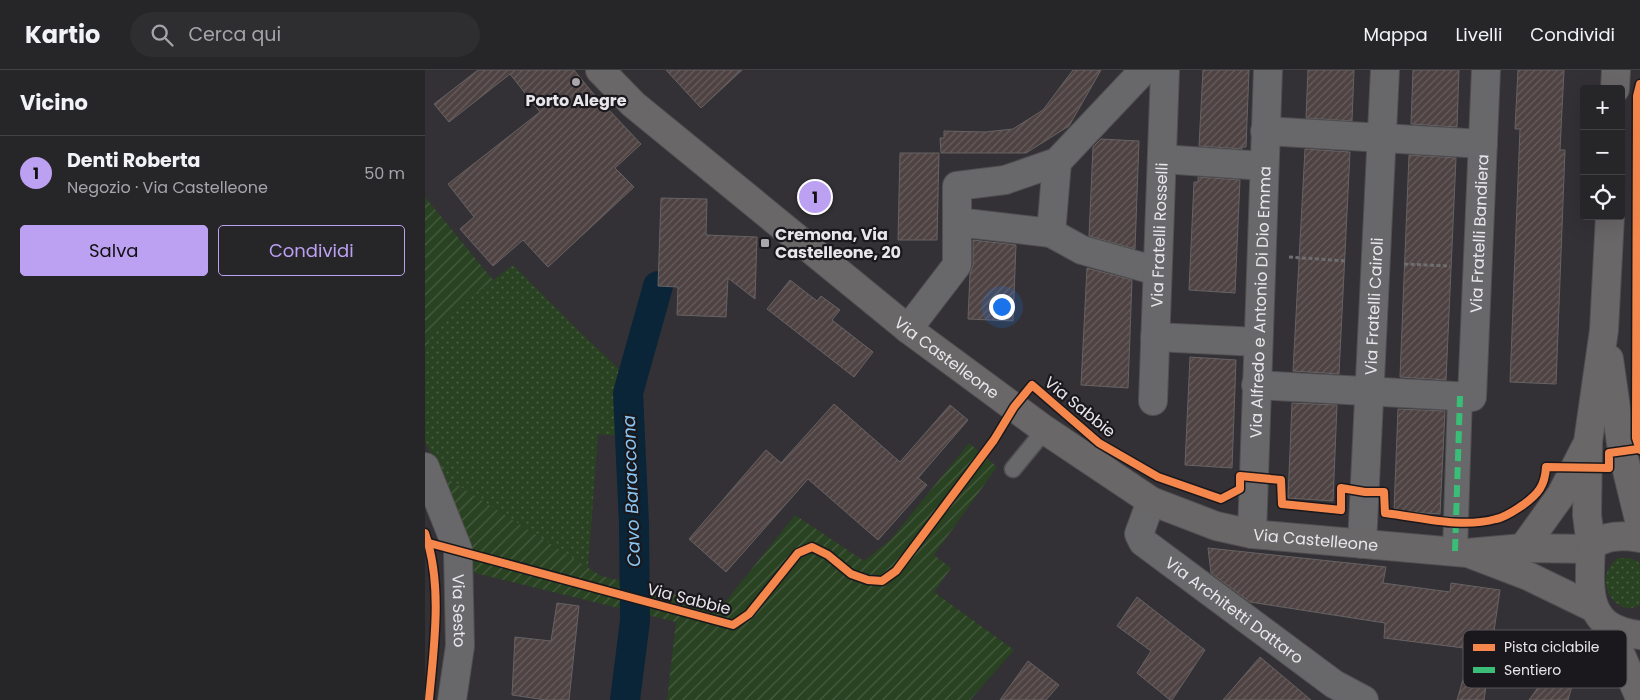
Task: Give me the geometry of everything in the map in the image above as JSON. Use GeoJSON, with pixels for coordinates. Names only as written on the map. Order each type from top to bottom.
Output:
{"type":"FeatureCollection","features":[{"type":"Feature","properties":{"kind":"main road","name":"Via Castelleone"},"geometry":{"type":"LineString","coordinates":[[600,70],[633,104],[908,329],[1045,430],[1151,500],[1216,526],[1252,534],[1461,552],[1523,548],[1591,548]]}},
{"type":"Feature","properties":{"kind":"main road"},"geometry":{"type":"LineString","coordinates":[[1615,85],[1616,70]]}},
{"type":"Feature","properties":{"kind":"main road"},"geometry":{"type":"LineString","coordinates":[[1608,630],[1589,579],[1591,548],[1587,515],[1588,442],[1604,330],[1610,220]]}},
{"type":"Feature","properties":{"kind":"main road"},"geometry":{"type":"LineString","coordinates":[[1604,330],[1622,450],[1635,484],[1640,524]]}},
{"type":"Feature","properties":{"kind":"main road"},"geometry":{"type":"LineString","coordinates":[[1523,548],[1561,495],[1588,442]]}},
{"type":"Feature","properties":{"kind":"main road"},"geometry":{"type":"LineString","coordinates":[[1591,548],[1600,540],[1617,535],[1640,538]]}},
{"type":"Feature","properties":{"kind":"main road","name":"Via Castelleone"},"geometry":{"type":"LineString","coordinates":[[1461,552],[1527,576],[1620,630]]}},
{"type":"Feature","properties":{"kind":"main road"},"geometry":{"type":"LineString","coordinates":[[1603,620],[1623,625],[1640,614]]}},
{"type":"Feature","properties":{"kind":"main road","name":"Via Castelleone"},"geometry":{"type":"LineString","coordinates":[[1627,634],[1640,635]]}},
{"type":"Feature","properties":{"kind":"main road"},"geometry":{"type":"LineString","coordinates":[[1627,671],[1640,698]]}},
{"type":"Feature","properties":{"kind":"street"},"geometry":{"type":"LineString","coordinates":[[908,329],[957,265],[957,186],[1005,180],[1057,162],[1144,70]]}},
{"type":"Feature","properties":{"kind":"street","name":"Via Fratelli Rosselli"},"geometry":{"type":"LineString","coordinates":[[1153,401],[1165,70]]}},
{"type":"Feature","properties":{"kind":"street","name":"Via Alfredo e Antonio Di Dio Emma"},"geometry":{"type":"LineString","coordinates":[[1252,534],[1268,70]]}},
{"type":"Feature","properties":{"kind":"street","name":"Via Fratelli Cairoli"},"geometry":{"type":"LineString","coordinates":[[1362,544],[1385,70]]}},
{"type":"Feature","properties":{"kind":"street","name":"Via Fratelli Bandiera"},"geometry":{"type":"LineString","coordinates":[[1466,397],[1483,144],[1486,70]]}},
{"type":"Feature","properties":{"kind":"street"},"geometry":{"type":"LineString","coordinates":[[1265,131],[1483,144]]}},
{"type":"Feature","properties":{"kind":"street"},"geometry":{"type":"LineString","coordinates":[[1162,160],[1264,166]]}},
{"type":"Feature","properties":{"kind":"street"},"geometry":{"type":"LineString","coordinates":[[1051,233],[1057,162]]}},
{"type":"Feature","properties":{"kind":"street"},"geometry":{"type":"LineString","coordinates":[[957,222],[1051,233],[1082,250],[1157,271]]}},
{"type":"Feature","properties":{"kind":"street"},"geometry":{"type":"LineString","coordinates":[[1155,337],[1258,342]]}},
{"type":"Feature","properties":{"kind":"street"},"geometry":{"type":"LineString","coordinates":[[1257,385],[1466,397],[1461,552]]}},
{"type":"Feature","properties":{"kind":"street","name":"Via Sesto"},"geometry":{"type":"LineString","coordinates":[[425,467],[458,550],[460,646],[452,700]]}},
{"type":"Feature","properties":{"kind":"street","name":"Via Architetti Dattaro"},"geometry":{"type":"LineString","coordinates":[[1151,500],[1139,534],[1143,542],[1334,684],[1364,700]]}},
{"type":"Feature","properties":{"kind":"lane"},"geometry":{"type":"LineString","coordinates":[[1013,469],[1045,430]]}},
{"type":"Feature","properties":{"kind":"green space"},"geometry":{"type":"Polygon","coordinates":[[[425,197],[493,280],[442,320],[425,347],[425,197]]]}},
{"type":"Feature","properties":{"kind":"green space"},"geometry":{"type":"Polygon","coordinates":[[[513,265],[619,369],[614,397],[619,436],[598,434],[588,568],[442,475],[425,441],[425,347],[441,320],[513,265]]]}},
{"type":"Feature","properties":{"kind":"green space"},"geometry":{"type":"Polygon","coordinates":[[[969,443],[997,467],[934,555],[951,568],[934,592],[1014,650],[970,700],[667,700],[676,622],[475,573],[442,475],[601,576],[722,606],[795,515],[864,561],[891,539],[969,443]]]}},
{"type":"Feature","properties":{"kind":"green space"},"geometry":{"type":"Polygon","coordinates":[[[1618,558],[1631,558],[1640,563],[1640,605],[1632,608],[1625,607],[1613,600],[1606,586],[1608,570],[1618,558]]]}},
{"type":"Feature","properties":{"kind":"building"},"geometry":{"type":"Polygon","coordinates":[[[478,70],[574,70],[641,144],[615,168],[634,187],[548,267],[523,240],[493,266],[460,229],[474,217],[448,184],[540,112],[510,74],[449,122],[434,104],[478,70]]]}},
{"type":"Feature","properties":{"kind":"building"},"geometry":{"type":"Polygon","coordinates":[[[666,70],[742,70],[701,108],[666,70]]]}},
{"type":"Feature","properties":{"kind":"building"},"geometry":{"type":"Polygon","coordinates":[[[1073,70],[1101,70],[1069,126],[1026,153],[941,153],[940,138],[944,138],[944,131],[985,132],[1013,129],[1043,110],[1073,70]]]}},
{"type":"Feature","properties":{"kind":"building"},"geometry":{"type":"Polygon","coordinates":[[[1203,70],[1249,70],[1246,147],[1242,147],[1242,149],[1199,146],[1203,70]]]}},
{"type":"Feature","properties":{"kind":"building"},"geometry":{"type":"Polygon","coordinates":[[[1308,70],[1354,70],[1352,121],[1306,118],[1308,70]]]}},
{"type":"Feature","properties":{"kind":"building"},"geometry":{"type":"Polygon","coordinates":[[[1413,70],[1459,70],[1457,127],[1411,124],[1413,70]]]}},
{"type":"Feature","properties":{"kind":"building"},"geometry":{"type":"Polygon","coordinates":[[[1518,70],[1564,70],[1560,150],[1565,150],[1556,384],[1510,382],[1520,129],[1515,129],[1518,70]]]}},
{"type":"Feature","properties":{"kind":"building"},"geometry":{"type":"Polygon","coordinates":[[[1101,139],[1139,141],[1135,249],[1089,236],[1093,147],[1101,139]]]}},
{"type":"Feature","properties":{"kind":"building"},"geometry":{"type":"Polygon","coordinates":[[[1305,149],[1350,152],[1339,374],[1293,371],[1305,149]]]}},
{"type":"Feature","properties":{"kind":"building"},"geometry":{"type":"Polygon","coordinates":[[[900,153],[939,153],[937,240],[898,240],[900,153]]]}},
{"type":"Feature","properties":{"kind":"building"},"geometry":{"type":"Polygon","coordinates":[[[1409,155],[1456,158],[1446,380],[1400,377],[1409,155]]]}},
{"type":"Feature","properties":{"kind":"building"},"geometry":{"type":"Polygon","coordinates":[[[1198,177],[1240,180],[1235,293],[1189,290],[1194,182],[1198,182],[1198,177]]]}},
{"type":"Feature","properties":{"kind":"building"},"geometry":{"type":"Polygon","coordinates":[[[661,198],[707,199],[706,235],[757,237],[755,299],[728,278],[726,317],[677,315],[678,287],[658,286],[661,198]]]}},
{"type":"Feature","properties":{"kind":"building"},"geometry":{"type":"Polygon","coordinates":[[[973,240],[1016,245],[1013,321],[968,319],[970,274],[973,265],[973,240]]]}},
{"type":"Feature","properties":{"kind":"building"},"geometry":{"type":"Polygon","coordinates":[[[1087,268],[1132,280],[1128,388],[1081,385],[1087,268]]]}},
{"type":"Feature","properties":{"kind":"building"},"geometry":{"type":"Polygon","coordinates":[[[790,280],[817,301],[821,296],[840,310],[832,320],[873,352],[854,377],[767,309],[790,280]]]}},
{"type":"Feature","properties":{"kind":"building"},"geometry":{"type":"Polygon","coordinates":[[[1190,357],[1236,360],[1232,468],[1185,465],[1190,357]]]}},
{"type":"Feature","properties":{"kind":"building"},"geometry":{"type":"Polygon","coordinates":[[[1292,403],[1337,405],[1333,501],[1288,498],[1292,403]]]}},
{"type":"Feature","properties":{"kind":"building"},"geometry":{"type":"Polygon","coordinates":[[[834,404],[900,462],[950,405],[968,420],[918,478],[927,485],[878,540],[808,479],[726,572],[689,539],[766,450],[781,463],[834,404]]]}},
{"type":"Feature","properties":{"kind":"building"},"geometry":{"type":"Polygon","coordinates":[[[1398,409],[1445,411],[1440,514],[1394,511],[1398,409]]]}},
{"type":"Feature","properties":{"kind":"building"},"geometry":{"type":"Polygon","coordinates":[[[1208,548],[1386,567],[1383,583],[1450,592],[1451,583],[1500,590],[1494,630],[1463,630],[1463,648],[1384,638],[1385,623],[1250,602],[1211,573],[1208,548]]]}},
{"type":"Feature","properties":{"kind":"building"},"geometry":{"type":"Polygon","coordinates":[[[1137,597],[1205,650],[1172,700],[1137,673],[1151,651],[1117,626],[1137,597]]]}},
{"type":"Feature","properties":{"kind":"building"},"geometry":{"type":"Polygon","coordinates":[[[557,603],[579,606],[569,700],[546,700],[512,695],[515,637],[551,641],[557,603]]]}},
{"type":"Feature","properties":{"kind":"building"},"geometry":{"type":"Polygon","coordinates":[[[1260,657],[1311,700],[1223,700],[1260,657]]]}},
{"type":"Feature","properties":{"kind":"building"},"geometry":{"type":"Polygon","coordinates":[[[1028,661],[1059,685],[1046,700],[1000,700],[1028,661]]]}},
{"type":"Feature","properties":{"kind":"building"},"geometry":{"type":"Polygon","coordinates":[[[1463,680],[1463,688],[1486,688],[1484,700],[1457,700],[1463,680]]]}},
{"type":"Feature","properties":{"kind":"building"},"geometry":{"type":"Polygon","coordinates":[[[1538,688],[1571,688],[1568,700],[1529,700],[1538,688]]]}},
{"type":"Feature","properties":{"kind":"waterway","name":"Cavo Baraccona"},"geometry":{"type":"LineString","coordinates":[[625,700],[635,621],[634,524],[628,393],[658,286]]}},
{"type":"Feature","properties":{"kind":"marked path"},"geometry":{"type":"LineString","coordinates":[[1455,551],[1460,396]]}},
{"type":"Feature","properties":{"kind":"cycle path"},"geometry":{"type":"LineString","coordinates":[[1640,84],[1637,96],[1636,423],[1636,438],[1640,450]]}},
{"type":"Feature","properties":{"kind":"cycle path","name":"Via Sabbie"},"geometry":{"type":"LineString","coordinates":[[429,543],[733,625],[749,614],[798,553],[812,547],[828,555],[851,574],[868,580],[882,581],[896,571],[994,440],[1014,407],[1032,385],[1099,443],[1158,477],[1221,499],[1240,489],[1240,476],[1281,480],[1282,504],[1341,510],[1341,488],[1365,492],[1384,492],[1385,513],[1454,523],[1482,522],[1507,515],[1533,497],[1540,489],[1546,467],[1609,468],[1609,453],[1638,449]]}},
{"type":"Feature","properties":{"kind":"cycle path"},"geometry":{"type":"LineString","coordinates":[[425,533],[434,573],[436,616],[429,700]]}},
{"type":"Feature","properties":{"kind":"place","name":"Porto Alegre"},"geometry":{"type":"Point","coordinates":[576,82]}},
{"type":"Feature","properties":{"kind":"place","name":"Denti Roberta"},"geometry":{"type":"Point","coordinates":[815,197]}},
{"type":"Feature","properties":{"kind":"place","name":"Cremona, Via Castelleone, 20"},"geometry":{"type":"Point","coordinates":[765,243]}}]}
